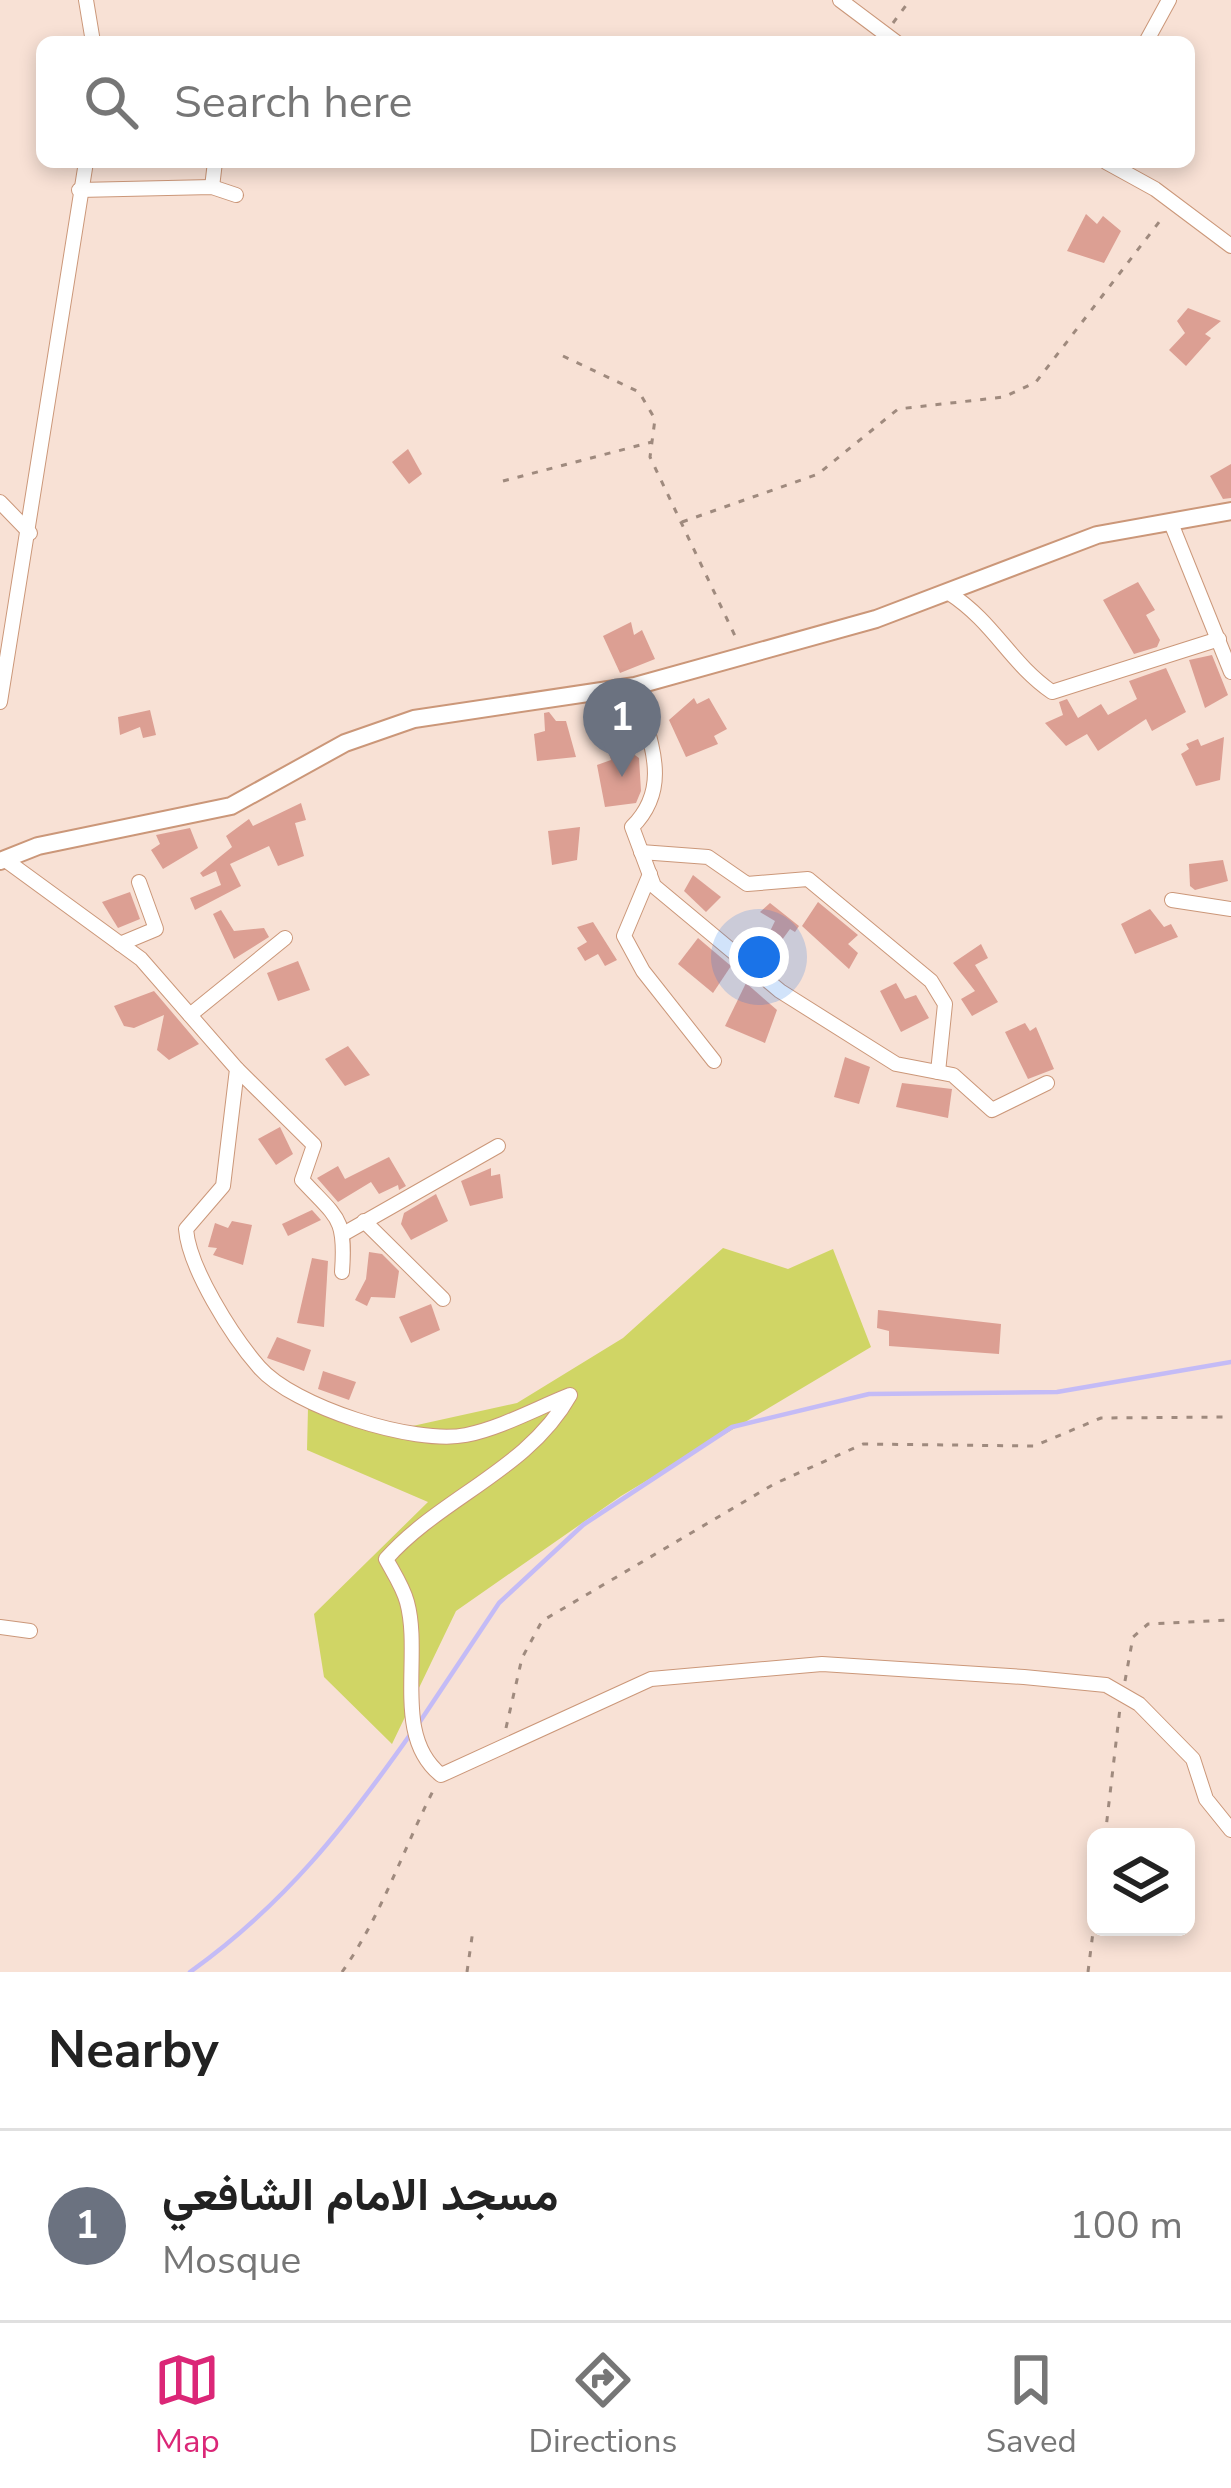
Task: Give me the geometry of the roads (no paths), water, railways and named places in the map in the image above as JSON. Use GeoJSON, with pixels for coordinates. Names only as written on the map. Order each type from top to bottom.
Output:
{"type":"FeatureCollection","features":[{"type":"Feature","properties":{"kind":"street"},"geometry":{"type":"LineString","coordinates":[[86,0],[92,36]]}},
{"type":"Feature","properties":{"kind":"street"},"geometry":{"type":"LineString","coordinates":[[840,0],[888,36]]}},
{"type":"Feature","properties":{"kind":"street"},"geometry":{"type":"LineString","coordinates":[[1149,36],[1169,0]]}},
{"type":"Feature","properties":{"kind":"street"},"geometry":{"type":"LineString","coordinates":[[0,702],[84,168]]}},
{"type":"Feature","properties":{"kind":"street"},"geometry":{"type":"LineString","coordinates":[[212,188],[214,168]]}},
{"type":"Feature","properties":{"kind":"street"},"geometry":{"type":"LineString","coordinates":[[1116,168],[1174,203],[1231,247]]}},
{"type":"Feature","properties":{"kind":"street"},"geometry":{"type":"LineString","coordinates":[[79,190],[212,188],[236,195]]}},
{"type":"Feature","properties":{"kind":"street"},"geometry":{"type":"LineString","coordinates":[[0,502],[30,533]]}},
{"type":"Feature","properties":{"kind":"street"},"geometry":{"type":"LineString","coordinates":[[2,860],[38,846],[231,806],[345,743],[414,719],[635,686],[949,593],[1097,536],[1231,511]]}},
{"type":"Feature","properties":{"kind":"street"},"geometry":{"type":"LineString","coordinates":[[1171,523],[1230,666]]}},
{"type":"Feature","properties":{"kind":"street"},"geometry":{"type":"LineString","coordinates":[[949,593],[984,616],[1024,673],[1052,692],[1220,639]]}},
{"type":"Feature","properties":{"kind":"street"},"geometry":{"type":"LineString","coordinates":[[635,686],[658,783],[651,808],[632,827],[654,886],[780,991],[896,1064],[953,1075],[992,1110],[1047,1083]]}},
{"type":"Feature","properties":{"kind":"street"},"geometry":{"type":"LineString","coordinates":[[641,852],[708,857],[746,884],[808,879],[931,981],[945,1004],[938,1072]]}},
{"type":"Feature","properties":{"kind":"street"},"geometry":{"type":"LineString","coordinates":[[2,860],[141,959],[237,1069],[314,1145],[302,1180],[345,1233],[341,1272]]}},
{"type":"Feature","properties":{"kind":"street"},"geometry":{"type":"LineString","coordinates":[[650,874],[624,936],[644,971],[714,1060]]}},
{"type":"Feature","properties":{"kind":"street"},"geometry":{"type":"LineString","coordinates":[[120,944],[156,929],[139,882]]}},
{"type":"Feature","properties":{"kind":"street"},"geometry":{"type":"LineString","coordinates":[[1172,900],[1231,909]]}},
{"type":"Feature","properties":{"kind":"street"},"geometry":{"type":"LineString","coordinates":[[190,1015],[286,938]]}},
{"type":"Feature","properties":{"kind":"street"},"geometry":{"type":"LineString","coordinates":[[237,1069],[224,1186],[186,1229],[188,1256],[260,1369],[311,1400],[385,1430],[464,1436],[570,1396],[556,1421],[493,1478],[405,1537],[386,1559],[407,1600],[414,1729],[425,1762],[441,1775],[651,1679],[821,1664],[1106,1685],[1122,1694],[1193,1760],[1206,1799],[1231,1830]]}},
{"type":"Feature","properties":{"kind":"street"},"geometry":{"type":"LineString","coordinates":[[345,1233],[498,1147]]}},
{"type":"Feature","properties":{"kind":"street"},"geometry":{"type":"LineString","coordinates":[[364,1221],[442,1299]]}},
{"type":"Feature","properties":{"kind":"street"},"geometry":{"type":"LineString","coordinates":[[0,1627],[30,1631]]}},
{"type":"Feature","properties":{"kind":"waterway"},"geometry":{"type":"LineString","coordinates":[[419,1723],[499,1603],[583,1525],[732,1427],[869,1394],[1057,1392],[1231,1362]]}},
{"type":"Feature","properties":{"kind":"waterway"},"geometry":{"type":"LineString","coordinates":[[190,1972],[255,1919],[312,1862],[412,1732]]}},
{"type":"Feature","properties":{"kind":"place","name":"مسجد الامام الشافعي"},"geometry":{"type":"Point","coordinates":[622,777]}}]}
